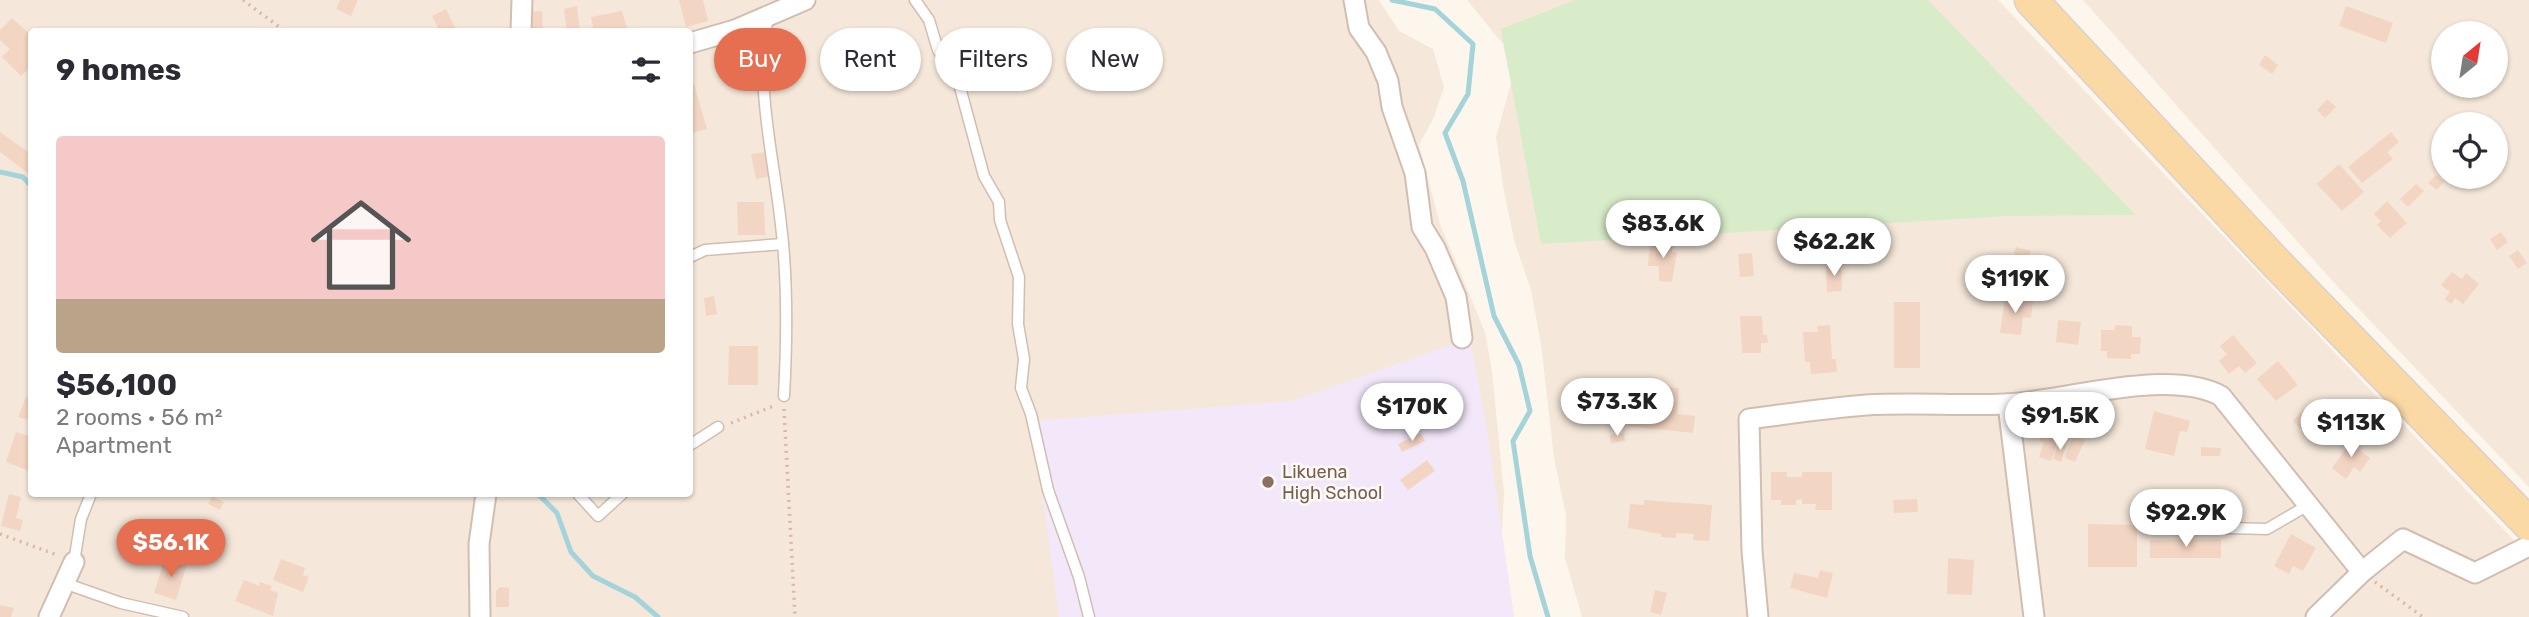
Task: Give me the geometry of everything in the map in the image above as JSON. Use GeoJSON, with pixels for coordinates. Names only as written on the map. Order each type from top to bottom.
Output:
{"type":"FeatureCollection","features":[{"type":"Feature","properties":{"kind":"main road"},"geometry":{"type":"LineString","coordinates":[[2032,0],[2286,274],[2529,524]]}},
{"type":"Feature","properties":{"kind":"street"},"geometry":{"type":"LineString","coordinates":[[521,28],[522,0]]}},
{"type":"Feature","properties":{"kind":"street"},"geometry":{"type":"LineString","coordinates":[[693,42],[706,40],[805,0]]}},
{"type":"Feature","properties":{"kind":"street"},"geometry":{"type":"LineString","coordinates":[[1354,0],[1359,28],[1376,52],[1388,81],[1392,107],[1415,173],[1422,228],[1435,248],[1456,297],[1462,338]]}},
{"type":"Feature","properties":{"kind":"street"},"geometry":{"type":"LineString","coordinates":[[1758,617],[1752,551],[1749,419],[1866,405],[2007,404],[2080,392],[2137,387],[2208,389],[2221,396],[2362,572]]}},
{"type":"Feature","properties":{"kind":"street"},"geometry":{"type":"LineString","coordinates":[[2007,404],[2034,617]]}},
{"type":"Feature","properties":{"kind":"street"},"geometry":{"type":"LineString","coordinates":[[480,617],[479,544],[486,497]]}},
{"type":"Feature","properties":{"kind":"street"},"geometry":{"type":"LineString","coordinates":[[2316,617],[2362,572],[2403,539],[2475,573],[2529,546]]}},
{"type":"Feature","properties":{"kind":"street"},"geometry":{"type":"LineString","coordinates":[[49,617],[74,562]]}},
{"type":"Feature","properties":{"kind":"lane"},"geometry":{"type":"LineString","coordinates":[[915,0],[929,20],[938,50],[958,80],[984,176],[999,202],[1000,220],[1019,277],[1018,324],[1024,359],[1021,388],[1031,414],[1048,490],[1079,577],[1089,617]]}},
{"type":"Feature","properties":{"kind":"lane"},"geometry":{"type":"LineString","coordinates":[[768,16],[764,37],[766,85],[783,244],[784,396]]}},
{"type":"Feature","properties":{"kind":"lane"},"geometry":{"type":"LineString","coordinates":[[693,256],[705,250],[783,244]]}},
{"type":"Feature","properties":{"kind":"lane"},"geometry":{"type":"LineString","coordinates":[[693,443],[718,427]]}},
{"type":"Feature","properties":{"kind":"lane"},"geometry":{"type":"LineString","coordinates":[[74,562],[81,519],[90,497]]}},
{"type":"Feature","properties":{"kind":"lane"},"geometry":{"type":"LineString","coordinates":[[581,497],[598,516],[619,497]]}},
{"type":"Feature","properties":{"kind":"lane"},"geometry":{"type":"LineString","coordinates":[[2227,528],[2267,529],[2310,504]]}},
{"type":"Feature","properties":{"kind":"lane"},"geometry":{"type":"LineString","coordinates":[[64,583],[121,603],[183,617]]}},
{"type":"Feature","properties":{"kind":"path"},"geometry":{"type":"LineString","coordinates":[[243,0],[281,28]]}},
{"type":"Feature","properties":{"kind":"path"},"geometry":{"type":"LineString","coordinates":[[718,427],[778,404],[784,396]]}},
{"type":"Feature","properties":{"kind":"path"},"geometry":{"type":"LineString","coordinates":[[784,396],[783,432],[795,617]]}},
{"type":"Feature","properties":{"kind":"path"},"geometry":{"type":"LineString","coordinates":[[0,534],[74,562]]}},
{"type":"Feature","properties":{"kind":"path"},"geometry":{"type":"LineString","coordinates":[[2362,572],[2424,617]]}},
{"type":"Feature","properties":{"kind":"shaded area"},"geometry":{"type":"Polygon","coordinates":[[[0,0],[1379,0],[1399,31],[1433,49],[1444,87],[1434,117],[1419,145],[1440,224],[1485,332],[1492,371],[1504,493],[1502,535],[1514,617],[0,617],[0,0]]]}},
{"type":"Feature","properties":{"kind":"shaded area"},"geometry":{"type":"Polygon","coordinates":[[[1467,0],[1998,0],[2529,556],[2529,617],[1582,617],[1565,558],[1566,515],[1554,458],[1541,344],[1531,290],[1515,243],[1496,137],[1511,83],[1503,44],[1467,0]]]}},
{"type":"Feature","properties":{"kind":"shaded area"},"geometry":{"type":"Polygon","coordinates":[[[2083,0],[2529,0],[2529,487],[2336,285],[2083,0]]]}},
{"type":"Feature","properties":{"kind":"shaded area","name":"Likuena High School"},"geometry":{"type":"Polygon","coordinates":[[[1470,338],[1487,430],[1514,617],[1059,617],[1033,421],[1292,401],[1470,338]]]}},
{"type":"Feature","properties":{"kind":"green space"},"geometry":{"type":"Polygon","coordinates":[[[1575,0],[1928,0],[2136,215],[2008,216],[1541,244],[1501,29],[1575,0]]]}},
{"type":"Feature","properties":{"kind":"building"},"geometry":{"type":"Polygon","coordinates":[[[340,0],[358,0],[351,16],[336,9],[340,0]]]}},
{"type":"Feature","properties":{"kind":"building"},"geometry":{"type":"Polygon","coordinates":[[[679,0],[703,0],[708,21],[686,27],[679,0]]]}},
{"type":"Feature","properties":{"kind":"building"},"geometry":{"type":"Polygon","coordinates":[[[577,6],[580,28],[566,28],[564,9],[577,6]]]}},
{"type":"Feature","properties":{"kind":"building"},"geometry":{"type":"Polygon","coordinates":[[[2346,6],[2393,23],[2386,43],[2339,26],[2346,6]]]}},
{"type":"Feature","properties":{"kind":"building"},"geometry":{"type":"Polygon","coordinates":[[[446,9],[455,28],[438,28],[432,16],[446,9]]]}},
{"type":"Feature","properties":{"kind":"building"},"geometry":{"type":"Polygon","coordinates":[[[542,11],[543,28],[528,28],[527,12],[542,11]]]}},
{"type":"Feature","properties":{"kind":"building"},"geometry":{"type":"Polygon","coordinates":[[[622,11],[627,28],[593,28],[591,17],[622,11]]]}},
{"type":"Feature","properties":{"kind":"building"},"geometry":{"type":"Polygon","coordinates":[[[12,18],[28,32],[28,70],[21,76],[2,57],[10,49],[0,40],[0,30],[12,18]]]}},
{"type":"Feature","properties":{"kind":"building"},"geometry":{"type":"Polygon","coordinates":[[[2265,55],[2278,65],[2272,74],[2259,65],[2265,55]]]}},
{"type":"Feature","properties":{"kind":"building"},"geometry":{"type":"Polygon","coordinates":[[[693,84],[707,129],[693,133],[693,84]]]}},
{"type":"Feature","properties":{"kind":"building"},"geometry":{"type":"Polygon","coordinates":[[[2327,99],[2336,107],[2325,118],[2317,110],[2327,99]]]}},
{"type":"Feature","properties":{"kind":"building"},"geometry":{"type":"Polygon","coordinates":[[[0,132],[28,152],[28,173],[0,152],[0,132]]]}},
{"type":"Feature","properties":{"kind":"building"},"geometry":{"type":"Polygon","coordinates":[[[2391,132],[2399,142],[2387,152],[2393,159],[2362,183],[2348,167],[2391,132]]]}},
{"type":"Feature","properties":{"kind":"building"},"geometry":{"type":"Polygon","coordinates":[[[765,152],[770,176],[756,179],[751,154],[765,152]]]}},
{"type":"Feature","properties":{"kind":"building"},"geometry":{"type":"Polygon","coordinates":[[[2339,164],[2364,192],[2342,211],[2317,184],[2339,164]]]}},
{"type":"Feature","properties":{"kind":"building"},"geometry":{"type":"Polygon","coordinates":[[[2416,184],[2424,191],[2408,207],[2400,199],[2416,184]]]}},
{"type":"Feature","properties":{"kind":"building"},"geometry":{"type":"Polygon","coordinates":[[[2387,201],[2407,223],[2390,238],[2377,225],[2381,221],[2374,214],[2387,201]]]}},
{"type":"Feature","properties":{"kind":"building"},"geometry":{"type":"Polygon","coordinates":[[[737,202],[764,202],[765,235],[738,235],[737,202]]]}},
{"type":"Feature","properties":{"kind":"building"},"geometry":{"type":"Polygon","coordinates":[[[2501,232],[2508,242],[2497,250],[2490,239],[2501,232]]]}},
{"type":"Feature","properties":{"kind":"building"},"geometry":{"type":"Polygon","coordinates":[[[1650,242],[1673,244],[1672,252],[1677,252],[1672,282],[1659,281],[1659,266],[1648,266],[1650,242]]]}},
{"type":"Feature","properties":{"kind":"building"},"geometry":{"type":"Polygon","coordinates":[[[2016,247],[2031,251],[2025,272],[2010,267],[2016,247]]]}},
{"type":"Feature","properties":{"kind":"building"},"geometry":{"type":"Polygon","coordinates":[[[2518,250],[2527,263],[2518,269],[2509,256],[2518,250]]]}},
{"type":"Feature","properties":{"kind":"building"},"geometry":{"type":"Polygon","coordinates":[[[1752,253],[1754,276],[1740,277],[1738,254],[1752,253]]]}},
{"type":"Feature","properties":{"kind":"building"},"geometry":{"type":"Polygon","coordinates":[[[1841,265],[1842,291],[1827,292],[1826,266],[1841,265]]]}},
{"type":"Feature","properties":{"kind":"building"},"geometry":{"type":"Polygon","coordinates":[[[2452,272],[2462,279],[2466,273],[2479,284],[2463,304],[2455,298],[2451,304],[2445,299],[2450,292],[2441,285],[2452,272]]]}},
{"type":"Feature","properties":{"kind":"building"},"geometry":{"type":"Polygon","coordinates":[[[714,296],[717,314],[706,316],[704,298],[714,296]]]}},
{"type":"Feature","properties":{"kind":"building"},"geometry":{"type":"Polygon","coordinates":[[[2005,297],[2033,301],[2031,318],[2023,317],[2021,335],[2000,333],[2005,297]]]}},
{"type":"Feature","properties":{"kind":"building"},"geometry":{"type":"Polygon","coordinates":[[[1894,302],[1920,302],[1920,368],[1894,368],[1894,302]]]}},
{"type":"Feature","properties":{"kind":"building"},"geometry":{"type":"Polygon","coordinates":[[[1740,316],[1762,316],[1763,335],[1767,335],[1768,343],[1761,343],[1761,353],[1742,353],[1740,316]]]}},
{"type":"Feature","properties":{"kind":"building"},"geometry":{"type":"Polygon","coordinates":[[[2058,320],[2081,322],[2078,345],[2056,342],[2058,320]]]}},
{"type":"Feature","properties":{"kind":"building"},"geometry":{"type":"Polygon","coordinates":[[[1830,325],[1832,359],[1836,359],[1837,372],[1811,374],[1810,362],[1805,362],[1803,332],[1818,332],[1817,326],[1830,325]]]}},
{"type":"Feature","properties":{"kind":"building"},"geometry":{"type":"Polygon","coordinates":[[[2115,325],[2132,326],[2132,337],[2141,337],[2140,354],[2131,354],[2131,359],[2107,358],[2107,351],[2101,351],[2101,330],[2115,330],[2115,325]]]}},
{"type":"Feature","properties":{"kind":"building"},"geometry":{"type":"Polygon","coordinates":[[[2233,335],[2257,363],[2245,373],[2239,366],[2229,374],[2219,361],[2227,354],[2220,346],[2233,335]]]}},
{"type":"Feature","properties":{"kind":"building"},"geometry":{"type":"Polygon","coordinates":[[[729,346],[758,346],[758,385],[728,385],[729,346]]]}},
{"type":"Feature","properties":{"kind":"building"},"geometry":{"type":"Polygon","coordinates":[[[2278,361],[2298,385],[2276,401],[2257,379],[2278,361]]]}},
{"type":"Feature","properties":{"kind":"building"},"geometry":{"type":"Polygon","coordinates":[[[1656,386],[1679,388],[1677,414],[1695,416],[1693,433],[1628,426],[1629,411],[1639,412],[1639,404],[1654,406],[1656,386]]]}},
{"type":"Feature","properties":{"kind":"building"},"geometry":{"type":"Polygon","coordinates":[[[26,397],[28,398],[27,420],[18,417],[26,397]]]}},
{"type":"Feature","properties":{"kind":"building"},"geometry":{"type":"Polygon","coordinates":[[[2312,401],[2328,417],[2309,437],[2293,421],[2312,401]]]}},
{"type":"Feature","properties":{"kind":"building"},"geometry":{"type":"Polygon","coordinates":[[[2154,411],[2190,421],[2187,432],[2180,431],[2174,456],[2145,449],[2154,411]]]}},
{"type":"Feature","properties":{"kind":"building"},"geometry":{"type":"Polygon","coordinates":[[[2047,417],[2064,423],[2051,461],[2039,457],[2044,442],[2039,441],[2047,417]]]}},
{"type":"Feature","properties":{"kind":"building"},"geometry":{"type":"Polygon","coordinates":[[[16,432],[28,436],[28,470],[6,462],[16,432]]]}},
{"type":"Feature","properties":{"kind":"building"},"geometry":{"type":"Polygon","coordinates":[[[1421,433],[1425,441],[1402,452],[1398,444],[1421,433]]]}},
{"type":"Feature","properties":{"kind":"building"},"geometry":{"type":"Polygon","coordinates":[[[1624,433],[1625,441],[1611,443],[1610,435],[1624,433]]]}},
{"type":"Feature","properties":{"kind":"building"},"geometry":{"type":"Polygon","coordinates":[[[2073,436],[2085,440],[2075,462],[2065,458],[2073,436]]]}},
{"type":"Feature","properties":{"kind":"building"},"geometry":{"type":"Polygon","coordinates":[[[2355,436],[2362,441],[2357,448],[2370,458],[2360,472],[2354,467],[2346,479],[2332,468],[2355,436]]]}},
{"type":"Feature","properties":{"kind":"building"},"geometry":{"type":"Polygon","coordinates":[[[2058,443],[2066,445],[2061,462],[2053,459],[2058,443]]]}},
{"type":"Feature","properties":{"kind":"building"},"geometry":{"type":"Polygon","coordinates":[[[2201,447],[2221,448],[2220,456],[2201,456],[2201,447]]]}},
{"type":"Feature","properties":{"kind":"building"},"geometry":{"type":"Polygon","coordinates":[[[1427,460],[1435,471],[1408,490],[1400,480],[1427,460]]]}},
{"type":"Feature","properties":{"kind":"building"},"geometry":{"type":"Polygon","coordinates":[[[1771,472],[1787,472],[1787,477],[1802,477],[1802,472],[1832,472],[1832,510],[1815,510],[1816,504],[1802,504],[1802,499],[1796,500],[1796,505],[1781,505],[1781,500],[1771,500],[1771,472]]]}},
{"type":"Feature","properties":{"kind":"building"},"geometry":{"type":"Polygon","coordinates":[[[9,494],[21,497],[16,518],[23,520],[20,531],[1,526],[9,494]]]}},
{"type":"Feature","properties":{"kind":"building"},"geometry":{"type":"Polygon","coordinates":[[[212,497],[224,502],[220,510],[208,504],[212,497]]]}},
{"type":"Feature","properties":{"kind":"building"},"geometry":{"type":"Polygon","coordinates":[[[2146,498],[2170,498],[2169,512],[2146,511],[2146,498]]]}},
{"type":"Feature","properties":{"kind":"building"},"geometry":{"type":"Polygon","coordinates":[[[1917,499],[1918,512],[1894,513],[1893,500],[1917,499]]]}},
{"type":"Feature","properties":{"kind":"building"},"geometry":{"type":"Polygon","coordinates":[[[1644,500],[1712,505],[1709,541],[1693,540],[1694,534],[1676,533],[1676,538],[1661,537],[1661,534],[1628,528],[1630,504],[1644,505],[1644,500]]]}},
{"type":"Feature","properties":{"kind":"building"},"geometry":{"type":"Polygon","coordinates":[[[2088,524],[2137,525],[2137,567],[2088,567],[2088,524]]]}},
{"type":"Feature","properties":{"kind":"building"},"geometry":{"type":"Polygon","coordinates":[[[130,531],[184,543],[182,554],[127,543],[130,531]]]}},
{"type":"Feature","properties":{"kind":"building"},"geometry":{"type":"Polygon","coordinates":[[[2291,534],[2316,548],[2303,571],[2293,566],[2289,574],[2274,566],[2291,534]]]}},
{"type":"Feature","properties":{"kind":"building"},"geometry":{"type":"Polygon","coordinates":[[[2221,539],[2221,558],[2150,558],[2150,540],[2221,539]]]}},
{"type":"Feature","properties":{"kind":"building"},"geometry":{"type":"Polygon","coordinates":[[[165,558],[187,564],[176,600],[154,593],[165,558]]]}},
{"type":"Feature","properties":{"kind":"building"},"geometry":{"type":"Polygon","coordinates":[[[1948,558],[1974,560],[1972,595],[1947,594],[1948,558]]]}},
{"type":"Feature","properties":{"kind":"building"},"geometry":{"type":"Polygon","coordinates":[[[281,559],[305,568],[303,575],[309,577],[303,592],[273,580],[281,559]]]}},
{"type":"Feature","properties":{"kind":"building"},"geometry":{"type":"Polygon","coordinates":[[[1820,570],[1833,573],[1827,598],[1790,588],[1794,573],[1818,578],[1820,570]]]}},
{"type":"Feature","properties":{"kind":"building"},"geometry":{"type":"Polygon","coordinates":[[[244,580],[259,586],[260,582],[272,586],[270,590],[278,593],[273,616],[235,601],[244,580]]]}},
{"type":"Feature","properties":{"kind":"building"},"geometry":{"type":"Polygon","coordinates":[[[500,587],[509,588],[509,607],[496,607],[496,591],[500,587]]]}},
{"type":"Feature","properties":{"kind":"building"},"geometry":{"type":"Polygon","coordinates":[[[1655,590],[1667,593],[1661,615],[1650,612],[1655,590]]]}},
{"type":"Feature","properties":{"kind":"building"},"geometry":{"type":"Polygon","coordinates":[[[0,605],[14,608],[11,617],[0,617],[0,605]]]}},
{"type":"Feature","properties":{"kind":"waterway"},"geometry":{"type":"LineString","coordinates":[[1392,0],[1435,9],[1473,44],[1468,94],[1445,133],[1463,181],[1494,316],[1519,365],[1530,411],[1513,441],[1530,556],[1548,617]]}},
{"type":"Feature","properties":{"kind":"waterway"},"geometry":{"type":"LineString","coordinates":[[0,172],[23,177],[28,183]]}},
{"type":"Feature","properties":{"kind":"waterway"},"geometry":{"type":"LineString","coordinates":[[541,497],[557,513],[571,552],[593,576],[635,597],[658,617]]}},
{"type":"Feature","properties":{"kind":"place","name":"Likuena High School"},"geometry":{"type":"Point","coordinates":[1268,482]}}]}
